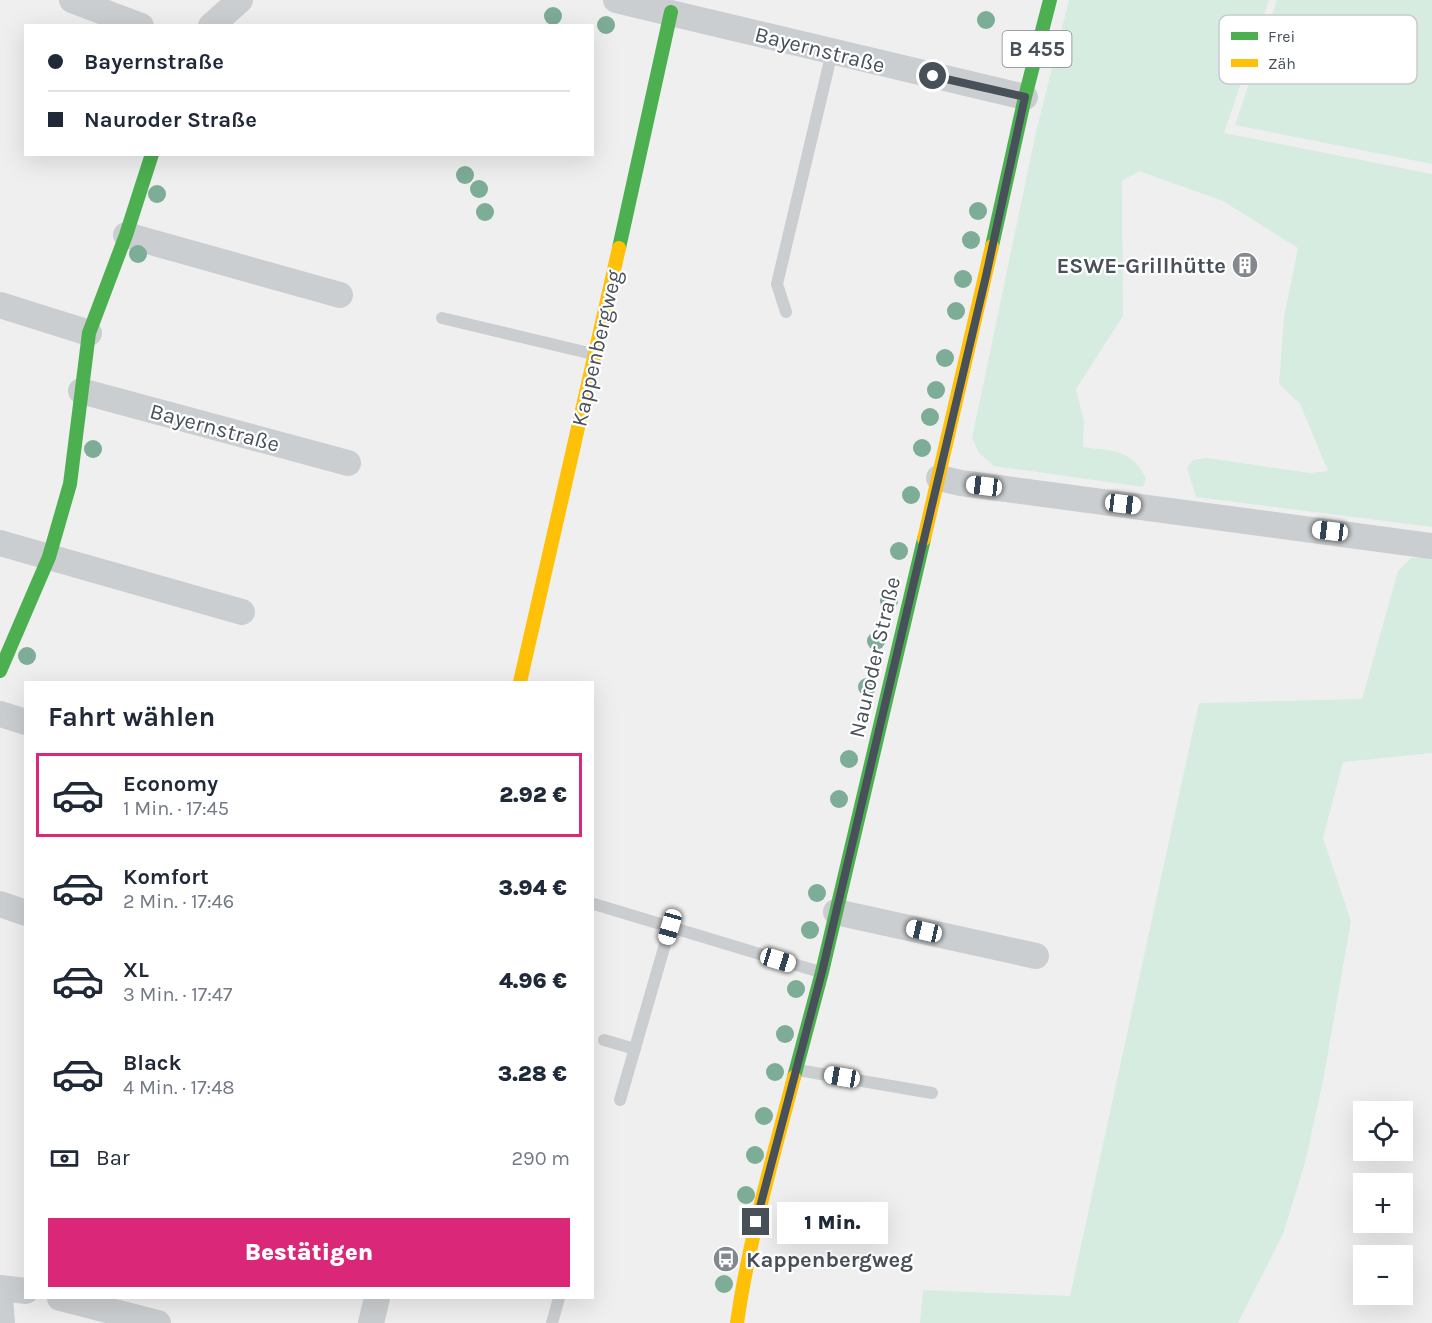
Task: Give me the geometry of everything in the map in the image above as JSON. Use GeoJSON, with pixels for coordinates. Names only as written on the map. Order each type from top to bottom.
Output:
{"type":"FeatureCollection","features":[{"type":"Feature","properties":{"kind":"main road","name":"Nauroder Straße"},"geometry":{"type":"LineString","coordinates":[[737,1323],[756,1222],[822,972],[986,276],[1025,97],[1050,0]]}},
{"type":"Feature","properties":{"kind":"main road","name":"Kappenbergweg"},"geometry":{"type":"LineString","coordinates":[[520,681],[670,12]]}},
{"type":"Feature","properties":{"kind":"main road"},"geometry":{"type":"LineString","coordinates":[[0,671],[49,557],[70,484],[89,333],[126,235],[151,156]]}},
{"type":"Feature","properties":{"kind":"street"},"geometry":{"type":"LineString","coordinates":[[72,0],[136,24]]}},
{"type":"Feature","properties":{"kind":"street"},"geometry":{"type":"LineString","coordinates":[[213,24],[240,0]]}},
{"type":"Feature","properties":{"kind":"street","name":"Bayernstraße"},"geometry":{"type":"LineString","coordinates":[[616,0],[1025,97]]}},
{"type":"Feature","properties":{"kind":"street"},"geometry":{"type":"LineString","coordinates":[[126,235],[340,295]]}},
{"type":"Feature","properties":{"kind":"street"},"geometry":{"type":"LineString","coordinates":[[0,305],[89,333]]}},
{"type":"Feature","properties":{"kind":"street","name":"Bayernstraße"},"geometry":{"type":"LineString","coordinates":[[81,391],[348,463]]}},
{"type":"Feature","properties":{"kind":"street"},"geometry":{"type":"LineString","coordinates":[[939,478],[961,483],[1432,546]]}},
{"type":"Feature","properties":{"kind":"street"},"geometry":{"type":"LineString","coordinates":[[0,543],[242,612]]}},
{"type":"Feature","properties":{"kind":"street"},"geometry":{"type":"LineString","coordinates":[[0,714],[24,721]]}},
{"type":"Feature","properties":{"kind":"street"},"geometry":{"type":"LineString","coordinates":[[0,904],[24,912]]}},
{"type":"Feature","properties":{"kind":"street"},"geometry":{"type":"LineString","coordinates":[[836,912],[1036,956]]}},
{"type":"Feature","properties":{"kind":"street"},"geometry":{"type":"LineString","coordinates":[[0,1288],[24,1291]]}},
{"type":"Feature","properties":{"kind":"street"},"geometry":{"type":"LineString","coordinates":[[0,1298],[2,1323]]}},
{"type":"Feature","properties":{"kind":"street"},"geometry":{"type":"LineString","coordinates":[[64,1299],[158,1323]]}},
{"type":"Feature","properties":{"kind":"street"},"geometry":{"type":"LineString","coordinates":[[371,1323],[377,1299]]}},
{"type":"Feature","properties":{"kind":"lane"},"geometry":{"type":"LineString","coordinates":[[786,312],[777,284],[832,52]]}},
{"type":"Feature","properties":{"kind":"lane"},"geometry":{"type":"LineString","coordinates":[[442,318],[595,354]]}},
{"type":"Feature","properties":{"kind":"lane"},"geometry":{"type":"LineString","coordinates":[[594,904],[822,972]]}},
{"type":"Feature","properties":{"kind":"lane"},"geometry":{"type":"LineString","coordinates":[[620,1100],[670,927]]}},
{"type":"Feature","properties":{"kind":"lane"},"geometry":{"type":"LineString","coordinates":[[604,1040],[635,1049]]}},
{"type":"Feature","properties":{"kind":"lane"},"geometry":{"type":"LineString","coordinates":[[796,1069],[932,1093]]}},
{"type":"Feature","properties":{"kind":"lane"},"geometry":{"type":"LineString","coordinates":[[552,1323],[559,1299]]}},
{"type":"Feature","properties":{"kind":"green space"},"geometry":{"type":"Polygon","coordinates":[[[1069,0],[1269,0],[1264,15],[1219,15],[1219,84],[1241,84],[1224,133],[1432,174],[1432,527],[1196,497],[1187,468],[1193,460],[1207,458],[1310,473],[1328,471],[1300,404],[1279,384],[1284,317],[1298,248],[1223,201],[1139,171],[1122,181],[1123,316],[1076,389],[1084,421],[1083,447],[1113,451],[1127,456],[1140,468],[1146,478],[1143,487],[994,466],[979,453],[972,438],[1036,132],[1069,0]]]}},
{"type":"Feature","properties":{"kind":"green space"},"geometry":{"type":"Polygon","coordinates":[[[1277,0],[1432,0],[1432,164],[1235,125],[1249,84],[1417,84],[1417,15],[1272,15],[1277,0]]]}},
{"type":"Feature","properties":{"kind":"green space"},"geometry":{"type":"Polygon","coordinates":[[[1432,557],[1432,753],[1343,762],[1323,838],[1351,921],[1323,1081],[1305,1163],[1283,1234],[1238,1323],[920,1323],[923,1290],[1070,1296],[1199,703],[1362,699],[1398,571],[1411,558],[1432,557]]]}},
{"type":"Feature","properties":{"kind":"traffic: fast"},"geometry":{"type":"LineString","coordinates":[[992,246],[1025,97],[1050,0]]}},
{"type":"Feature","properties":{"kind":"traffic: fast"},"geometry":{"type":"LineString","coordinates":[[619,248],[671,12]]}},
{"type":"Feature","properties":{"kind":"traffic: fast"},"geometry":{"type":"LineString","coordinates":[[0,671],[49,557],[70,484],[89,333],[126,235],[151,156]]}},
{"type":"Feature","properties":{"kind":"traffic: fast"},"geometry":{"type":"LineString","coordinates":[[794,1077],[822,972],[924,539]]}},
{"type":"Feature","properties":{"kind":"traffic: slow"},"geometry":{"type":"LineString","coordinates":[[924,539],[992,246]]}},
{"type":"Feature","properties":{"kind":"traffic: slow"},"geometry":{"type":"LineString","coordinates":[[520,681],[619,248]]}},
{"type":"Feature","properties":{"kind":"traffic: slow"},"geometry":{"type":"LineString","coordinates":[[737,1323],[755,1230],[794,1077]]}},
{"type":"Feature","properties":{"kind":"place","name":"ESWE-Grillhütte"},"geometry":{"type":"Point","coordinates":[1245,265]}},
{"type":"Feature","properties":{"kind":"place","name":"Kappenbergweg"},"geometry":{"type":"Point","coordinates":[726,1259]}},
{"type":"Feature","properties":{"kind":"route"},"geometry":{"type":"LineString","coordinates":[[756,1222],[822,972],[986,276],[1025,97],[933,76]]}}]}
